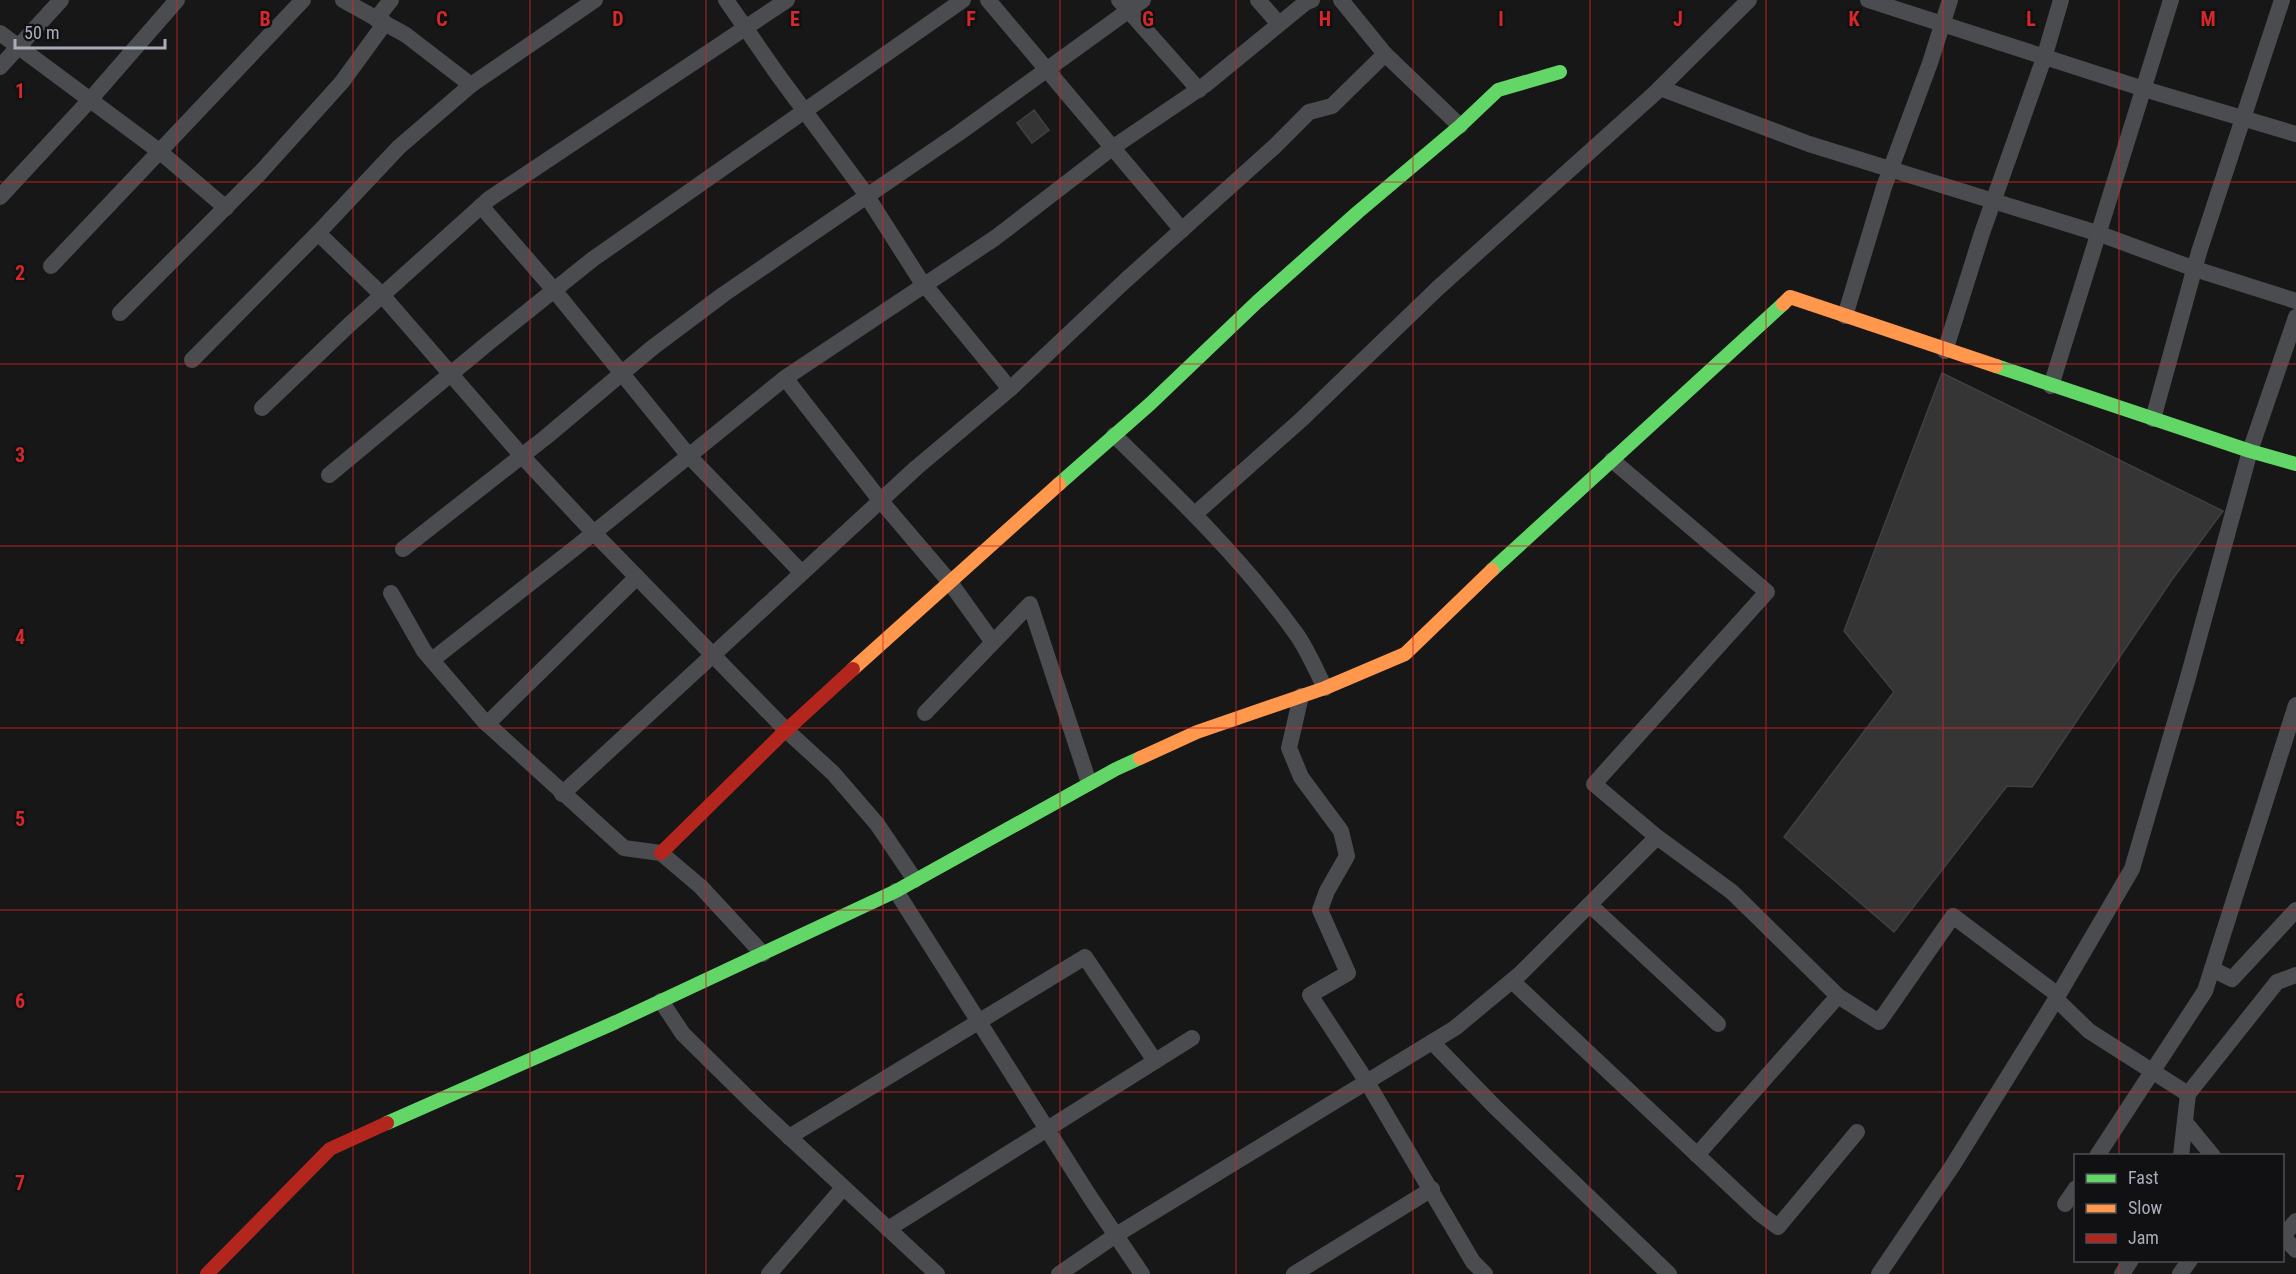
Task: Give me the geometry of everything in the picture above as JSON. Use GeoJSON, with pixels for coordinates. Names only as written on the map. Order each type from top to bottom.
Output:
{"type":"FeatureCollection","features":[{"type":"Feature","properties":{"kind":"street"},"geometry":{"type":"LineString","coordinates":[[0,67],[61,0]]}},
{"type":"Feature","properties":{"kind":"street"},"geometry":{"type":"LineString","coordinates":[[0,197],[177,0]]}},
{"type":"Feature","properties":{"kind":"street"},"geometry":{"type":"LineString","coordinates":[[51,266],[303,0]]}},
{"type":"Feature","properties":{"kind":"street"},"geometry":{"type":"LineString","coordinates":[[344,0],[406,35],[471,85]]}},
{"type":"Feature","properties":{"kind":"street"},"geometry":{"type":"LineString","coordinates":[[120,313],[260,174],[342,82],[391,0]]}},
{"type":"Feature","properties":{"kind":"street"},"geometry":{"type":"LineString","coordinates":[[192,360],[399,147],[471,85],[595,0]]}},
{"type":"Feature","properties":{"kind":"street"},"geometry":{"type":"LineString","coordinates":[[726,0],[804,111],[867,195],[924,286],[1010,389]]}},
{"type":"Feature","properties":{"kind":"street"},"geometry":{"type":"LineString","coordinates":[[262,408],[481,206],[787,0]]}},
{"type":"Feature","properties":{"kind":"street"},"geometry":{"type":"LineString","coordinates":[[329,476],[554,290],[659,211],[963,0]]}},
{"type":"Feature","properties":{"kind":"street"},"geometry":{"type":"LineString","coordinates":[[988,0],[1182,230]]}},
{"type":"Feature","properties":{"kind":"street"},"geometry":{"type":"LineString","coordinates":[[403,549],[724,294],[1047,71],[1124,5],[1143,0]]}},
{"type":"Feature","properties":{"kind":"street"},"geometry":{"type":"LineString","coordinates":[[1258,0],[1279,24]]}},
{"type":"Feature","properties":{"kind":"street"},"geometry":{"type":"LineString","coordinates":[[432,660],[594,533],[785,378],[995,238],[1112,148],[1199,90],[1312,0]]}},
{"type":"Feature","properties":{"kind":"street"},"geometry":{"type":"LineString","coordinates":[[1341,0],[1385,54],[1460,126]]}},
{"type":"Feature","properties":{"kind":"street"},"geometry":{"type":"LineString","coordinates":[[1196,513],[1302,419],[1438,288],[1660,88],[1749,0]]}},
{"type":"Feature","properties":{"kind":"street"},"geometry":{"type":"LineString","coordinates":[[1868,0],[2044,58],[2243,120],[2296,134]]}},
{"type":"Feature","properties":{"kind":"street"},"geometry":{"type":"LineString","coordinates":[[1845,316],[1891,169],[1950,0]]}},
{"type":"Feature","properties":{"kind":"street"},"geometry":{"type":"LineString","coordinates":[[1945,351],[1993,202],[2044,58],[2061,0]]}},
{"type":"Feature","properties":{"kind":"street"},"geometry":{"type":"LineString","coordinates":[[2051,386],[2171,0]]}},
{"type":"Feature","properties":{"kind":"street"},"geometry":{"type":"LineString","coordinates":[[2153,419],[2195,269],[2283,0]]}},
{"type":"Feature","properties":{"kind":"street"},"geometry":{"type":"LineString","coordinates":[[1124,5],[1199,90]]}},
{"type":"Feature","properties":{"kind":"street"},"geometry":{"type":"LineString","coordinates":[[0,33],[159,151],[226,208]]}},
{"type":"Feature","properties":{"kind":"street"},"geometry":{"type":"LineString","coordinates":[[562,794],[880,500],[1010,389],[1126,280],[1274,147],[1309,112],[1332,105],[1385,54]]}},
{"type":"Feature","properties":{"kind":"street"},"geometry":{"type":"LineString","coordinates":[[661,853],[786,730],[949,581],[1114,435],[1299,264],[1460,126],[1498,90],[1560,72]]}},
{"type":"Feature","properties":{"kind":"street"},"geometry":{"type":"LineString","coordinates":[[1660,88],[1809,144],[2100,234],[2195,269],[2296,301]]}},
{"type":"Feature","properties":{"kind":"street"},"geometry":{"type":"LineString","coordinates":[[481,206],[554,290],[689,456],[801,572]]}},
{"type":"Feature","properties":{"kind":"street"},"geometry":{"type":"LineString","coordinates":[[318,232],[382,295],[522,456],[594,533],[786,730],[833,773],[877,824],[915,880]]}},
{"type":"Feature","properties":{"kind":"street"},"geometry":{"type":"LineString","coordinates":[[207,1274],[330,1149],[661,1001],[896,891],[1116,769],[1197,732],[1325,688],[1405,654],[1466,594],[1790,297],[2051,386],[2296,464]]}},
{"type":"Feature","properties":{"kind":"street"},"geometry":{"type":"LineString","coordinates":[[1879,1274],[1953,1165],[2057,997],[2132,869],[2250,451],[2296,317]]}},
{"type":"Feature","properties":{"kind":"street"},"geometry":{"type":"LineString","coordinates":[[785,378],[880,500],[949,581],[992,641]]}},
{"type":"Feature","properties":{"kind":"street"},"geometry":{"type":"LineString","coordinates":[[1114,435],[1196,513],[1245,570],[1298,637],[1325,688]]}},
{"type":"Feature","properties":{"kind":"street"},"geometry":{"type":"LineString","coordinates":[[1612,460],[1767,592],[1594,784],[1657,837],[1732,892],[1838,996],[1879,1022],[1953,916],[2057,997],[2089,1031],[2188,1094]]}},
{"type":"Feature","properties":{"kind":"street"},"geometry":{"type":"LineString","coordinates":[[487,724],[637,577]]}},
{"type":"Feature","properties":{"kind":"street"},"geometry":{"type":"LineString","coordinates":[[391,593],[424,651],[487,724],[624,848],[661,853],[700,887],[762,954]]}},
{"type":"Feature","properties":{"kind":"street"},"geometry":{"type":"LineString","coordinates":[[925,713],[1030,604],[1089,783]]}},
{"type":"Feature","properties":{"kind":"street"},"geometry":{"type":"LineString","coordinates":[[1301,696],[1288,748],[1301,777],[1341,831],[1347,856],[1327,891],[1320,910],[1348,973],[1310,995],[1432,1189],[1473,1262],[1485,1274]]}},
{"type":"Feature","properties":{"kind":"street"},"geometry":{"type":"LineString","coordinates":[[2098,1154],[2205,991],[2296,705]]}},
{"type":"Feature","properties":{"kind":"street"},"geometry":{"type":"LineString","coordinates":[[1059,1274],[1116,1235],[1455,1028],[1512,981],[1657,837]]}},
{"type":"Feature","properties":{"kind":"street"},"geometry":{"type":"LineString","coordinates":[[896,891],[1142,1274]]}},
{"type":"Feature","properties":{"kind":"street"},"geometry":{"type":"LineString","coordinates":[[1590,905],[1718,1024]]}},
{"type":"Feature","properties":{"kind":"street"},"geometry":{"type":"LineString","coordinates":[[2212,969],[2232,979],[2296,910]]}},
{"type":"Feature","properties":{"kind":"street"},"geometry":{"type":"LineString","coordinates":[[789,1137],[1085,957],[1155,1061]]}},
{"type":"Feature","properties":{"kind":"street"},"geometry":{"type":"LineString","coordinates":[[2181,1154],[2188,1094],[2277,982],[2296,975]]}},
{"type":"Feature","properties":{"kind":"street"},"geometry":{"type":"LineString","coordinates":[[1512,981],[1759,1213],[1778,1227],[1857,1132]]}},
{"type":"Feature","properties":{"kind":"street"},"geometry":{"type":"LineString","coordinates":[[1697,1155],[1838,996]]}},
{"type":"Feature","properties":{"kind":"street"},"geometry":{"type":"LineString","coordinates":[[661,1001],[683,1034],[843,1188],[938,1274]]}},
{"type":"Feature","properties":{"kind":"street"},"geometry":{"type":"LineString","coordinates":[[888,1229],[1192,1038]]}},
{"type":"Feature","properties":{"kind":"street"},"geometry":{"type":"LineString","coordinates":[[1432,1042],[1494,1106],[1669,1274]]}},
{"type":"Feature","properties":{"kind":"street"},"geometry":{"type":"LineString","coordinates":[[2185,1122],[2212,1154]]}},
{"type":"Feature","properties":{"kind":"street"},"geometry":{"type":"LineString","coordinates":[[769,1274],[843,1188]]}},
{"type":"Feature","properties":{"kind":"street"},"geometry":{"type":"LineString","coordinates":[[1294,1274],[1432,1189]]}},
{"type":"Feature","properties":{"kind":"street"},"geometry":{"type":"LineString","coordinates":[[2065,1204],[2074,1191]]}},
{"type":"Feature","properties":{"kind":"street"},"geometry":{"type":"LineString","coordinates":[[2284,1235],[2296,1221]]}},
{"type":"Feature","properties":{"kind":"street"},"geometry":{"type":"LineString","coordinates":[[2284,1237],[2296,1250]]}},
{"type":"Feature","properties":{"kind":"building"},"geometry":{"type":"Polygon","coordinates":[[[1034,110],[1049,130],[1032,143],[1017,123],[1034,110]]]}},
{"type":"Feature","properties":{"kind":"building"},"geometry":{"type":"Polygon","coordinates":[[[1942,373],[2223,511],[2171,581],[2032,787],[2007,786],[1894,932],[1784,837],[1894,692],[1844,631],[1942,373]]]}},
{"type":"Feature","properties":{"kind":"traffic: fast"},"geometry":{"type":"LineString","coordinates":[[1059,484],[1150,404],[1257,302],[1358,212],[1460,126],[1498,90],[1560,72]]}},
{"type":"Feature","properties":{"kind":"traffic: fast"},"geometry":{"type":"LineString","coordinates":[[1492,570],[1783,304]]}},
{"type":"Feature","properties":{"kind":"traffic: fast"},"geometry":{"type":"LineString","coordinates":[[1996,366],[2250,451],[2296,464]]}},
{"type":"Feature","properties":{"kind":"traffic: fast"},"geometry":{"type":"LineString","coordinates":[[387,1123],[616,1022],[896,891],[1116,769],[1140,758]]}},
{"type":"Feature","properties":{"kind":"traffic: slow"},"geometry":{"type":"LineString","coordinates":[[1783,304],[1790,297],[1996,366]]}},
{"type":"Feature","properties":{"kind":"traffic: slow"},"geometry":{"type":"LineString","coordinates":[[853,669],[1059,484]]}},
{"type":"Feature","properties":{"kind":"traffic: slow"},"geometry":{"type":"LineString","coordinates":[[1140,758],[1197,732],[1325,688],[1405,654],[1492,570]]}},
{"type":"Feature","properties":{"kind":"traffic: jam"},"geometry":{"type":"LineString","coordinates":[[661,853],[780,736],[853,669]]}},
{"type":"Feature","properties":{"kind":"traffic: jam"},"geometry":{"type":"LineString","coordinates":[[207,1274],[330,1149],[387,1123]]}}]}
